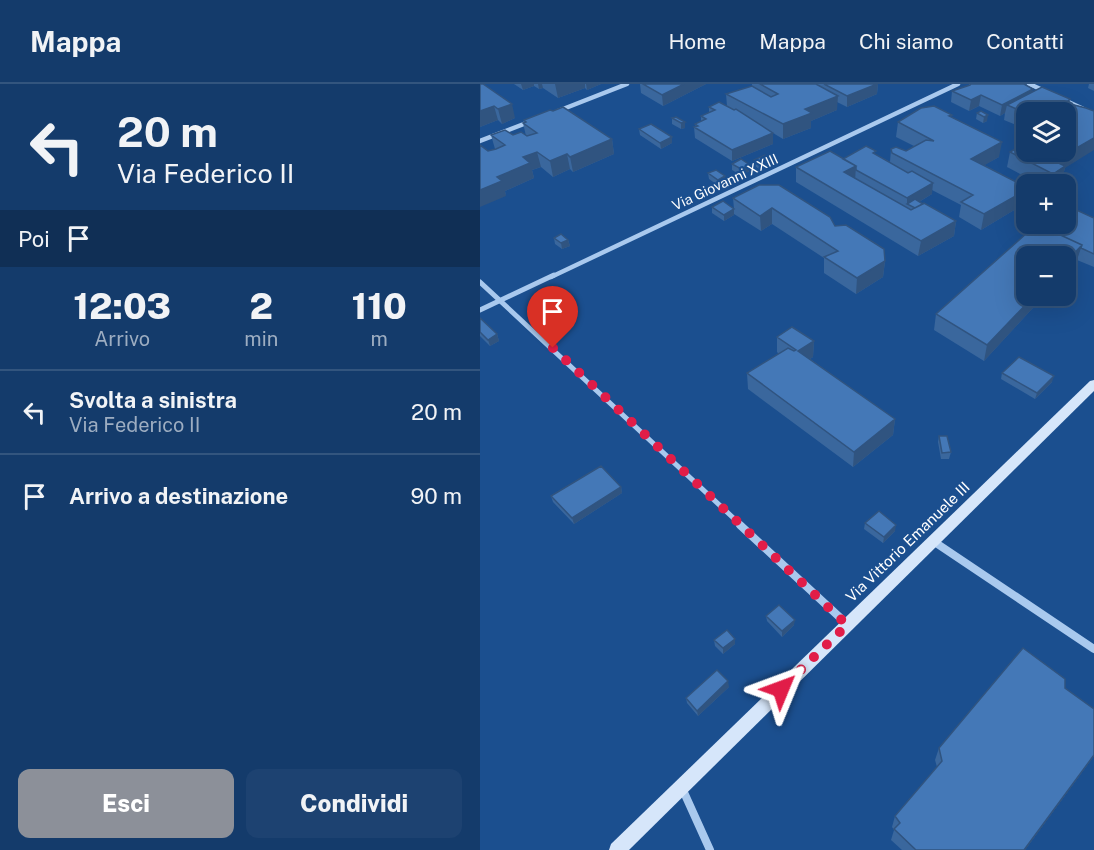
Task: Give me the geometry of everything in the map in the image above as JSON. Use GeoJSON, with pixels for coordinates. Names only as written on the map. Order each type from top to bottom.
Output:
{"type":"FeatureCollection","features":[{"type":"Feature","properties":{"kind":"street"},"geometry":{"type":"LineString","coordinates":[[554,112],[627,84]]}},
{"type":"Feature","properties":{"kind":"street","name":"Via Giovanni XXIII"},"geometry":{"type":"LineString","coordinates":[[480,310],[958,84]]}},
{"type":"Feature","properties":{"kind":"street"},"geometry":{"type":"LineString","coordinates":[[1029,84],[1050,94]]}},
{"type":"Feature","properties":{"kind":"street"},"geometry":{"type":"LineString","coordinates":[[1061,99],[1094,114]]}},
{"type":"Feature","properties":{"kind":"street"},"geometry":{"type":"LineString","coordinates":[[480,141],[533,120]]}},
{"type":"Feature","properties":{"kind":"street"},"geometry":{"type":"LineString","coordinates":[[480,282],[847,625]]}},
{"type":"Feature","properties":{"kind":"street","name":"Via Vittorio Emanuele III"},"geometry":{"type":"LineString","coordinates":[[617,850],[1094,384]]}},
{"type":"Feature","properties":{"kind":"street"},"geometry":{"type":"LineString","coordinates":[[933,541],[1094,649]]}},
{"type":"Feature","properties":{"kind":"street"},"geometry":{"type":"LineString","coordinates":[[682,786],[710,850]]}},
{"type":"Feature","properties":{"kind":"building"},"geometry":{"type":"Polygon","coordinates":[[[480,84],[512,104],[498,109],[494,106],[480,111],[480,84]]]}},
{"type":"Feature","properties":{"kind":"building"},"geometry":{"type":"Polygon","coordinates":[[[643,84],[684,84],[662,95],[643,84]]]}},
{"type":"Feature","properties":{"kind":"building"},"geometry":{"type":"Polygon","coordinates":[[[760,84],[816,84],[838,96],[805,109],[812,113],[783,124],[726,94],[752,86],[771,97],[778,94],[760,84]]]}},
{"type":"Feature","properties":{"kind":"building"},"geometry":{"type":"Polygon","coordinates":[[[824,84],[877,84],[847,96],[824,84]]]}},
{"type":"Feature","properties":{"kind":"building"},"geometry":{"type":"Polygon","coordinates":[[[971,84],[1024,84],[1033,89],[1002,105],[981,95],[971,100],[952,91],[971,84]]]}},
{"type":"Feature","properties":{"kind":"building"},"geometry":{"type":"Polygon","coordinates":[[[1042,87],[1070,99],[1067,102],[1016,102],[1016,109],[1007,105],[1042,87]]]}},
{"type":"Feature","properties":{"kind":"building"},"geometry":{"type":"Polygon","coordinates":[[[719,102],[736,109],[773,133],[732,150],[694,127],[698,126],[695,124],[706,119],[701,116],[715,110],[709,107],[719,102]]]}},
{"type":"Feature","properties":{"kind":"building"},"geometry":{"type":"Polygon","coordinates":[[[934,106],[952,115],[949,116],[1002,142],[971,159],[1016,182],[1016,196],[984,214],[961,202],[973,195],[892,153],[891,149],[896,147],[906,151],[926,140],[934,141],[898,122],[921,108],[934,106]]]}},
{"type":"Feature","properties":{"kind":"building"},"geometry":{"type":"Polygon","coordinates":[[[1076,106],[1094,111],[1094,138],[1076,148],[1076,106]]]}},
{"type":"Feature","properties":{"kind":"building"},"geometry":{"type":"Polygon","coordinates":[[[563,107],[612,139],[570,157],[567,154],[550,161],[537,152],[523,157],[530,163],[497,177],[502,181],[480,190],[480,145],[488,151],[505,145],[491,135],[505,130],[513,135],[521,132],[527,136],[537,133],[523,123],[526,122],[524,120],[563,107]]]}},
{"type":"Feature","properties":{"kind":"building"},"geometry":{"type":"Polygon","coordinates":[[[981,111],[988,115],[984,117],[977,113],[981,111]]]}},
{"type":"Feature","properties":{"kind":"building"},"geometry":{"type":"Polygon","coordinates":[[[676,117],[685,122],[681,123],[672,118],[676,117]]]}},
{"type":"Feature","properties":{"kind":"building"},"geometry":{"type":"Polygon","coordinates":[[[651,124],[672,137],[660,143],[639,129],[651,124]]]}},
{"type":"Feature","properties":{"kind":"building"},"geometry":{"type":"Polygon","coordinates":[[[866,146],[876,151],[873,153],[908,173],[912,171],[933,183],[907,198],[856,170],[856,166],[843,159],[866,146]]]}},
{"type":"Feature","properties":{"kind":"building"},"geometry":{"type":"Polygon","coordinates":[[[830,151],[856,166],[844,172],[911,210],[924,203],[956,221],[921,241],[796,167],[830,151]]]}},
{"type":"Feature","properties":{"kind":"building"},"geometry":{"type":"Polygon","coordinates":[[[765,155],[769,158],[759,163],[754,160],[765,155]]]}},
{"type":"Feature","properties":{"kind":"building"},"geometry":{"type":"Polygon","coordinates":[[[741,159],[750,165],[741,169],[732,164],[741,159]]]}},
{"type":"Feature","properties":{"kind":"building"},"geometry":{"type":"Polygon","coordinates":[[[1030,162],[1056,162],[1065,166],[1053,174],[1030,162]]]}},
{"type":"Feature","properties":{"kind":"building"},"geometry":{"type":"Polygon","coordinates":[[[716,170],[725,176],[718,180],[708,173],[716,170]]]}},
{"type":"Feature","properties":{"kind":"building"},"geometry":{"type":"Polygon","coordinates":[[[759,185],[779,185],[830,217],[835,226],[846,225],[884,249],[885,261],[857,278],[824,257],[838,251],[772,208],[760,216],[733,198],[759,185]]]}},
{"type":"Feature","properties":{"kind":"building"},"geometry":{"type":"Polygon","coordinates":[[[915,199],[923,204],[915,208],[907,204],[915,199]]]}},
{"type":"Feature","properties":{"kind":"building"},"geometry":{"type":"Polygon","coordinates":[[[723,201],[734,209],[724,215],[712,207],[723,201]]]}},
{"type":"Feature","properties":{"kind":"building"},"geometry":{"type":"Polygon","coordinates":[[[1076,210],[1094,218],[1094,254],[1081,248],[1082,245],[1058,234],[1076,234],[1076,210]]]}},
{"type":"Feature","properties":{"kind":"building"},"geometry":{"type":"Polygon","coordinates":[[[561,234],[568,240],[561,243],[554,238],[561,234]]]}},
{"type":"Feature","properties":{"kind":"building"},"geometry":{"type":"Polygon","coordinates":[[[1026,234],[1058,234],[1082,245],[1076,251],[1076,246],[1016,246],[1016,306],[1024,306],[987,345],[936,314],[1026,234]]]}},
{"type":"Feature","properties":{"kind":"building"},"geometry":{"type":"Polygon","coordinates":[[[480,318],[497,334],[488,340],[480,332],[480,318]]]}},
{"type":"Feature","properties":{"kind":"building"},"geometry":{"type":"Polygon","coordinates":[[[792,327],[814,341],[798,351],[895,419],[854,452],[747,373],[788,348],[796,350],[777,337],[792,327]]]}},
{"type":"Feature","properties":{"kind":"building"},"geometry":{"type":"Polygon","coordinates":[[[1019,357],[1054,376],[1037,393],[1002,373],[1019,357]]]}},
{"type":"Feature","properties":{"kind":"building"},"geometry":{"type":"Polygon","coordinates":[[[939,436],[947,436],[951,452],[942,453],[939,436]]]}},
{"type":"Feature","properties":{"kind":"building"},"geometry":{"type":"Polygon","coordinates":[[[601,466],[621,487],[572,518],[551,496],[601,466]]]}},
{"type":"Feature","properties":{"kind":"building"},"geometry":{"type":"Polygon","coordinates":[[[879,511],[896,525],[884,537],[865,523],[879,511]]]}},
{"type":"Feature","properties":{"kind":"building"},"geometry":{"type":"Polygon","coordinates":[[[779,605],[795,620],[782,631],[766,616],[779,605]]]}},
{"type":"Feature","properties":{"kind":"building"},"geometry":{"type":"Polygon","coordinates":[[[727,630],[735,639],[723,648],[714,640],[727,630]]]}},
{"type":"Feature","properties":{"kind":"building"},"geometry":{"type":"Polygon","coordinates":[[[1023,648],[1065,679],[1065,688],[1094,709],[1094,755],[1024,850],[916,850],[894,829],[900,823],[895,816],[942,761],[939,748],[1023,648]]]}},
{"type":"Feature","properties":{"kind":"building"},"geometry":{"type":"Polygon","coordinates":[[[717,670],[728,681],[697,711],[686,698],[717,670]]]}},
{"type":"Feature","properties":{"kind":"route"},"geometry":{"type":"LineString","coordinates":[[553,348],[847,625],[781,689]]}}]}
